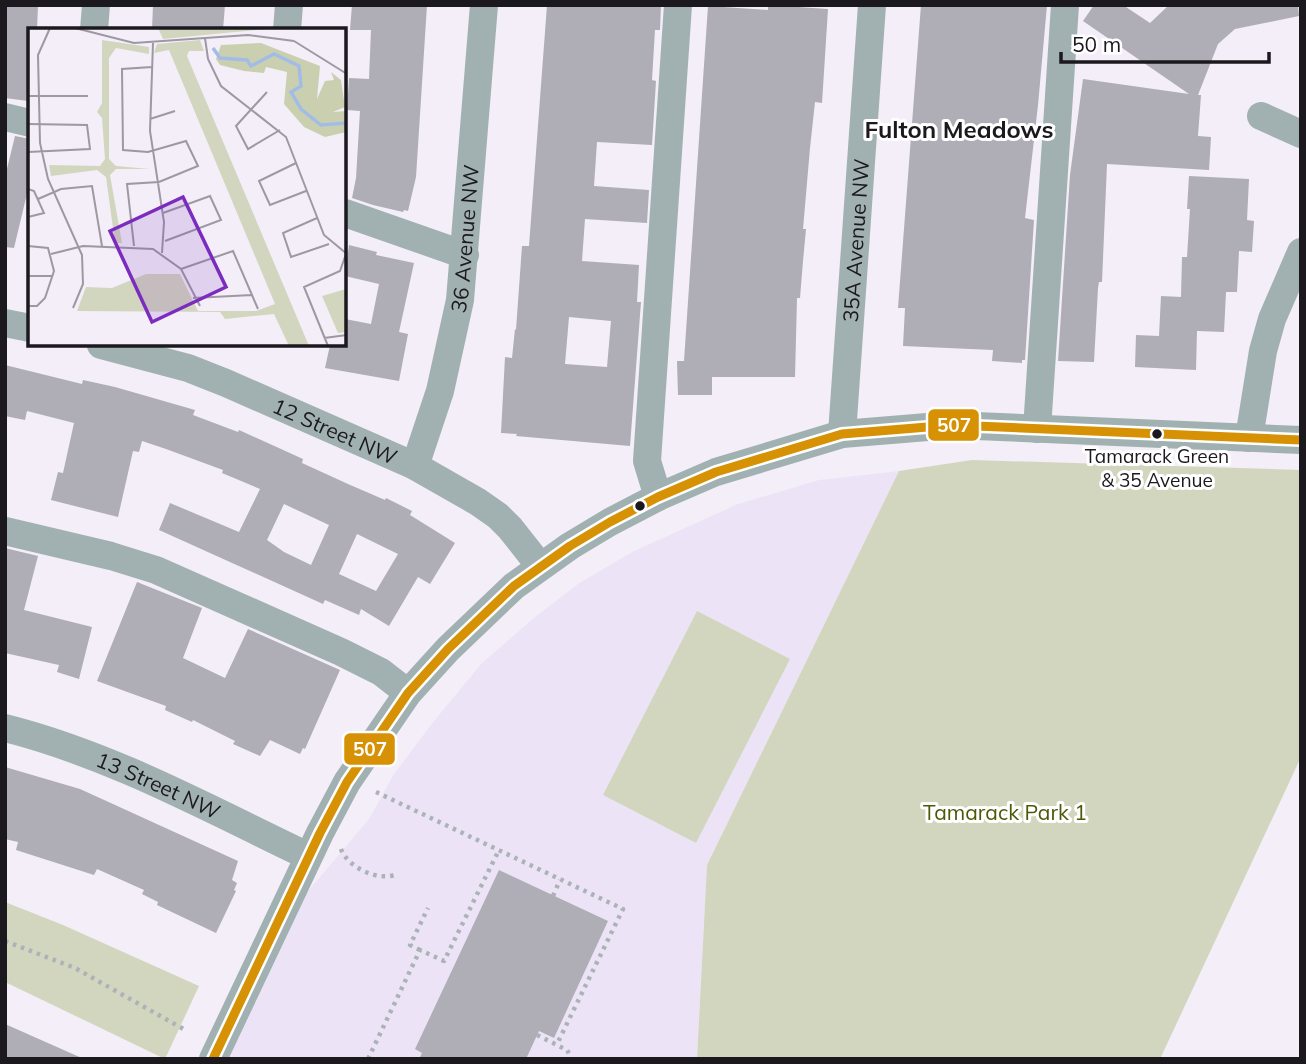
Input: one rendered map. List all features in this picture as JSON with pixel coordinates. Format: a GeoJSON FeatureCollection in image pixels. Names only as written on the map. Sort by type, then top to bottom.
{"type":"FeatureCollection","features":[{"type":"Feature","properties":{"kind":"street"},"geometry":{"type":"LineString","coordinates":[[94,28],[96,5]]}},
{"type":"Feature","properties":{"kind":"street"},"geometry":{"type":"LineString","coordinates":[[287,28],[289,5]]}},
{"type":"Feature","properties":{"kind":"street","name":"36 Avenue NW"},"geometry":{"type":"LineString","coordinates":[[415,466],[440,391],[460,300],[484,5]]}},
{"type":"Feature","properties":{"kind":"street"},"geometry":{"type":"LineString","coordinates":[[658,497],[647,461],[678,5]]}},
{"type":"Feature","properties":{"kind":"street","name":"35A Avenue NW"},"geometry":{"type":"LineString","coordinates":[[842,434],[872,5]]}},
{"type":"Feature","properties":{"kind":"street"},"geometry":{"type":"LineString","coordinates":[[1037,429],[1065,5]]}},
{"type":"Feature","properties":{"kind":"street"},"geometry":{"type":"LineString","coordinates":[[1261,116],[1301,134]]}},
{"type":"Feature","properties":{"kind":"street"},"geometry":{"type":"LineString","coordinates":[[5,117],[28,123]]}},
{"type":"Feature","properties":{"kind":"street"},"geometry":{"type":"LineString","coordinates":[[346,213],[465,255]]}},
{"type":"Feature","properties":{"kind":"street"},"geometry":{"type":"LineString","coordinates":[[1249,438],[1263,351],[1272,319],[1301,252]]}},
{"type":"Feature","properties":{"kind":"street"},"geometry":{"type":"LineString","coordinates":[[5,323],[28,328]]}},
{"type":"Feature","properties":{"kind":"street","name":"12 Street NW"},"geometry":{"type":"LineString","coordinates":[[105,346],[188,368],[415,466],[498,516],[540,566]]}},
{"type":"Feature","properties":{"kind":"street"},"geometry":{"type":"LineString","coordinates":[[213,1059],[308,856],[347,782],[408,693],[488,608],[540,566],[610,522],[658,497],[716,472],[842,434],[951,425],[1301,440]]}},
{"type":"Feature","properties":{"kind":"street"},"geometry":{"type":"LineString","coordinates":[[5,531],[111,556],[156,570],[341,652],[381,672],[408,693]]}},
{"type":"Feature","properties":{"kind":"street","name":"13 Street NW"},"geometry":{"type":"LineString","coordinates":[[5,729],[59,743],[97,757],[308,856]]}},
{"type":"Feature","properties":{"kind":"path"},"geometry":{"type":"LineString","coordinates":[[376,792],[623,909],[557,1044]]}},
{"type":"Feature","properties":{"kind":"path"},"geometry":{"type":"LineString","coordinates":[[341,849],[344,858],[368,873],[390,880],[397,874]]}},
{"type":"Feature","properties":{"kind":"path"},"geometry":{"type":"LineString","coordinates":[[428,908],[418,922],[410,945],[444,961],[499,850]]}},
{"type":"Feature","properties":{"kind":"path"},"geometry":{"type":"LineString","coordinates":[[553,895],[560,880]]}},
{"type":"Feature","properties":{"kind":"path"},"geometry":{"type":"LineString","coordinates":[[5,941],[75,968],[187,1031]]}},
{"type":"Feature","properties":{"kind":"path"},"geometry":{"type":"LineString","coordinates":[[368,1059],[420,950]]}},
{"type":"Feature","properties":{"kind":"path"},"geometry":{"type":"LineString","coordinates":[[537,1035],[567,1050],[572,1059]]}},
{"type":"Feature","properties":{"kind":"shaded area"},"geometry":{"type":"Polygon","coordinates":[[[899,471],[707,865],[697,1059],[224,1059],[298,903],[369,819],[394,774],[482,663],[578,584],[632,552],[738,504],[819,480],[899,471]]]}},
{"type":"Feature","properties":{"kind":"green space","name":"Tamarack Park 1"},"geometry":{"type":"Polygon","coordinates":[[[972,460],[1301,470],[1301,757],[1160,1059],[697,1059],[707,865],[899,471],[972,460]]]}},
{"type":"Feature","properties":{"kind":"green space"},"geometry":{"type":"Polygon","coordinates":[[[697,611],[790,659],[696,843],[603,795],[697,611]]]}},
{"type":"Feature","properties":{"kind":"green space"},"geometry":{"type":"Polygon","coordinates":[[[5,902],[199,986],[165,1059],[5,982],[5,902]]]}},
{"type":"Feature","properties":{"kind":"building"},"geometry":{"type":"Polygon","coordinates":[[[5,5],[38,5],[37,28],[28,28],[28,101],[5,98],[5,5]]]}},
{"type":"Feature","properties":{"kind":"building"},"geometry":{"type":"Polygon","coordinates":[[[153,5],[225,5],[223,28],[152,28],[153,5]]]}},
{"type":"Feature","properties":{"kind":"building"},"geometry":{"type":"Polygon","coordinates":[[[352,5],[427,5],[416,177],[408,211],[403,212],[352,198],[356,178],[360,111],[347,110],[349,78],[369,79],[371,30],[350,30],[352,5]]]}},
{"type":"Feature","properties":{"kind":"building"},"geometry":{"type":"Polygon","coordinates":[[[547,5],[661,5],[660,30],[655,30],[652,80],[656,81],[652,145],[597,142],[594,186],[649,190],[647,223],[585,219],[582,261],[639,265],[637,302],[641,302],[630,446],[501,433],[505,357],[512,358],[522,246],[529,246],[547,5]],[[569,317],[565,364],[607,367],[611,321],[569,317]]]}},
{"type":"Feature","properties":{"kind":"building"},"geometry":{"type":"Polygon","coordinates":[[[768,5],[828,9],[822,103],[815,102],[810,148],[803,229],[806,229],[800,298],[797,298],[795,377],[712,377],[712,395],[678,395],[677,361],[684,361],[708,6],[768,10],[768,5]]]}},
{"type":"Feature","properties":{"kind":"building"},"geometry":{"type":"Polygon","coordinates":[[[921,5],[1047,5],[1025,218],[1034,220],[1025,360],[1022,360],[1022,363],[992,361],[993,350],[903,346],[905,308],[898,308],[921,5]]]}},
{"type":"Feature","properties":{"kind":"building"},"geometry":{"type":"Polygon","coordinates":[[[1094,5],[1123,5],[1150,23],[1169,5],[1298,5],[1299,16],[1235,29],[1218,44],[1198,95],[1201,95],[1198,136],[1211,137],[1209,170],[1107,164],[1102,282],[1099,282],[1098,288],[1094,362],[1058,361],[1070,175],[1083,79],[1189,94],[1083,21],[1094,5]]]}},
{"type":"Feature","properties":{"kind":"building"},"geometry":{"type":"Polygon","coordinates":[[[15,136],[28,139],[28,189],[14,248],[5,247],[5,177],[15,136]]]}},
{"type":"Feature","properties":{"kind":"building"},"geometry":{"type":"Polygon","coordinates":[[[1189,176],[1249,179],[1247,220],[1254,221],[1252,252],[1239,251],[1237,292],[1226,292],[1224,332],[1197,331],[1196,370],[1135,367],[1136,335],[1159,336],[1161,296],[1181,297],[1182,257],[1187,257],[1189,176]]]}},
{"type":"Feature","properties":{"kind":"building"},"geometry":{"type":"Polygon","coordinates":[[[349,245],[377,252],[376,255],[414,263],[399,332],[408,334],[399,381],[325,368],[330,346],[346,346],[346,319],[371,324],[379,284],[346,276],[349,245]]]}},
{"type":"Feature","properties":{"kind":"building"},"geometry":{"type":"Polygon","coordinates":[[[5,365],[82,384],[83,380],[115,387],[195,410],[193,415],[238,432],[239,430],[303,459],[302,463],[412,511],[410,515],[455,543],[430,584],[418,577],[389,626],[361,609],[359,615],[325,600],[323,604],[159,530],[170,503],[239,532],[260,489],[222,473],[223,470],[142,441],[139,452],[133,451],[118,517],[51,500],[58,472],[63,473],[74,423],[27,411],[25,420],[5,416],[5,365]],[[284,504],[267,540],[311,565],[329,525],[284,504]],[[357,534],[339,574],[376,591],[398,554],[357,534]]]}},
{"type":"Feature","properties":{"kind":"building"},"geometry":{"type":"Polygon","coordinates":[[[5,548],[38,556],[24,610],[92,627],[79,679],[57,672],[59,665],[5,653],[5,548]]]}},
{"type":"Feature","properties":{"kind":"building"},"geometry":{"type":"Polygon","coordinates":[[[137,582],[202,608],[183,658],[225,678],[248,629],[340,670],[305,749],[303,748],[300,754],[270,740],[260,756],[233,744],[235,741],[193,720],[192,722],[165,710],[166,706],[97,681],[137,582]]]}},
{"type":"Feature","properties":{"kind":"building"},"geometry":{"type":"Polygon","coordinates":[[[5,767],[80,789],[238,861],[232,880],[237,883],[234,890],[236,891],[216,933],[157,905],[158,902],[142,894],[144,890],[97,869],[94,875],[16,850],[18,842],[5,839],[5,767]]]}},
{"type":"Feature","properties":{"kind":"building"},"geometry":{"type":"Polygon","coordinates":[[[499,870],[608,921],[554,1038],[539,1031],[526,1059],[419,1059],[422,1053],[415,1049],[499,870]]]}},
{"type":"Feature","properties":{"kind":"building"},"geometry":{"type":"Polygon","coordinates":[[[5,1024],[84,1059],[5,1059],[5,1024]]]}},
{"type":"Feature","properties":{"kind":"transit line","name":"507"},"geometry":{"type":"LineString","coordinates":[[213,1059],[347,782],[408,693],[448,649],[514,586],[570,546],[610,522],[658,497],[716,472],[842,434],[952,425],[1301,440]]}},
{"type":"Feature","properties":{"kind":"place","name":"Tamarack Green & 35 Avenue"},"geometry":{"type":"Point","coordinates":[1157,434]}},
{"type":"Feature","properties":{"kind":"district","name":"Fulton Meadows"},"geometry":{"type":"Point","coordinates":[959,129]}}]}
